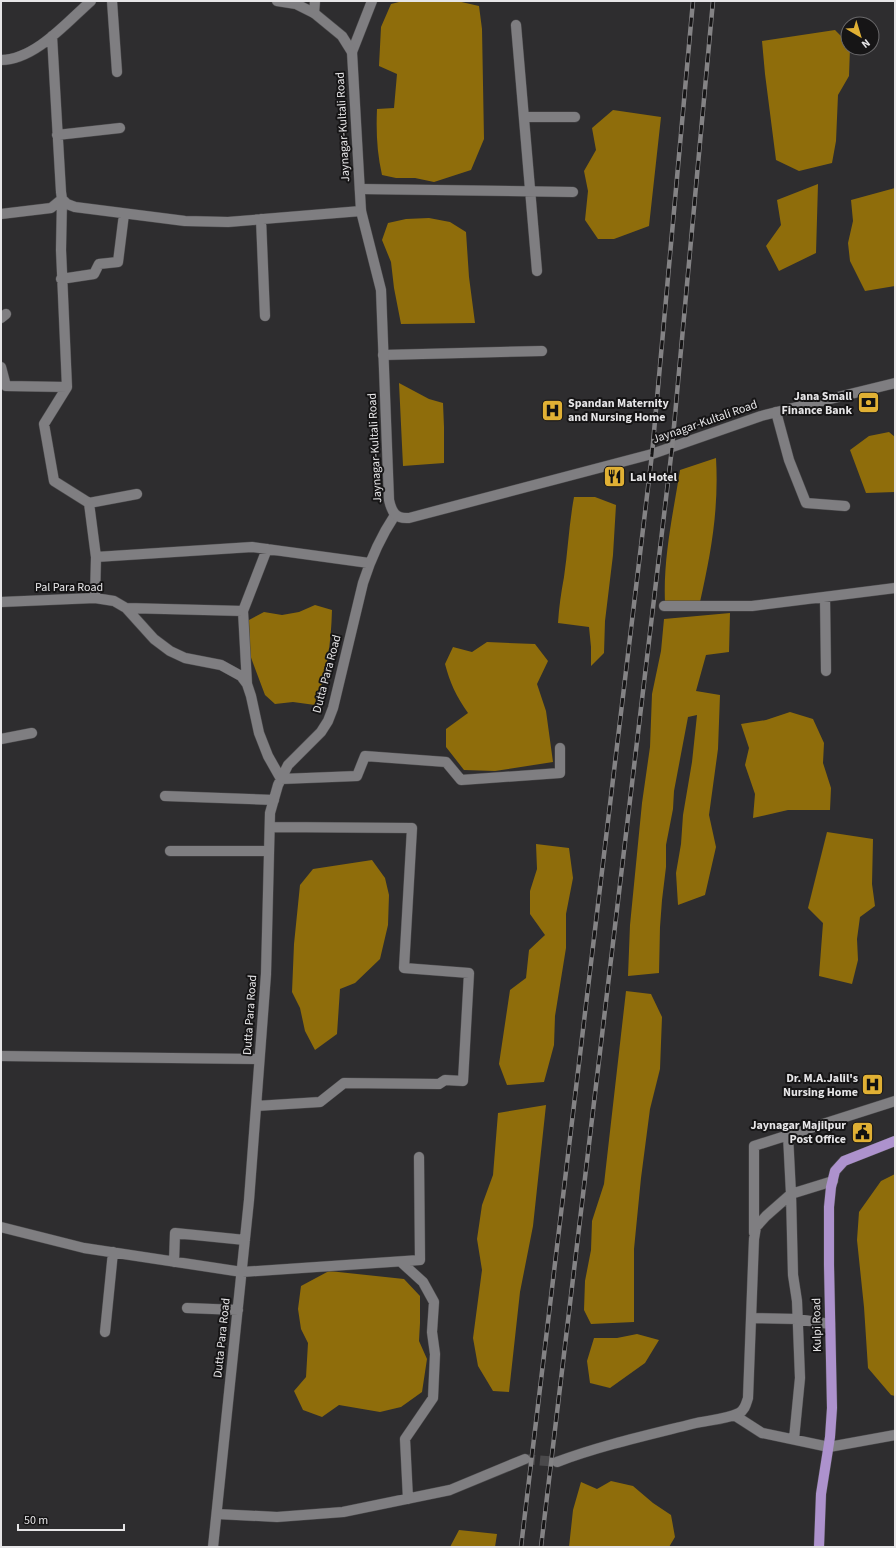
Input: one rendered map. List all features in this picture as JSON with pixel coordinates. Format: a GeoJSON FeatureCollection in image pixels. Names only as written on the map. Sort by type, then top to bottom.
{"type":"FeatureCollection","features":[{"type":"Feature","properties":{"kind":"main road","name":"Kulpi Road"},"geometry":{"type":"LineString","coordinates":[[819,1547],[821,1494],[829,1447],[832,1408],[829,1207],[832,1181],[835,1171],[844,1161],[895,1141]]}},
{"type":"Feature","properties":{"kind":"street"},"geometry":{"type":"LineString","coordinates":[[1,60],[16,58],[29,52],[52,36],[91,1]]}},
{"type":"Feature","properties":{"kind":"street"},"geometry":{"type":"LineString","coordinates":[[112,1],[116,72]]}},
{"type":"Feature","properties":{"kind":"street","name":"Jaynagar-Kultali Road"},"geometry":{"type":"LineString","coordinates":[[277,1],[296,4],[314,13],[342,36],[352,52],[361,211],[381,290],[389,500],[395,515],[402,519],[410,518],[672,448],[761,416],[895,383]]}},
{"type":"Feature","properties":{"kind":"street"},"geometry":{"type":"LineString","coordinates":[[314,13],[315,1]]}},
{"type":"Feature","properties":{"kind":"street"},"geometry":{"type":"LineString","coordinates":[[352,52],[372,1]]}},
{"type":"Feature","properties":{"kind":"street"},"geometry":{"type":"LineString","coordinates":[[516,25],[536,271]]}},
{"type":"Feature","properties":{"kind":"street"},"geometry":{"type":"LineString","coordinates":[[52,36],[62,199],[61,250],[67,386],[44,424],[54,481],[88,503],[137,494]]}},
{"type":"Feature","properties":{"kind":"street"},"geometry":{"type":"LineString","coordinates":[[524,117],[575,117]]}},
{"type":"Feature","properties":{"kind":"street"},"geometry":{"type":"LineString","coordinates":[[58,135],[120,128]]}},
{"type":"Feature","properties":{"kind":"street"},"geometry":{"type":"LineString","coordinates":[[360,189],[573,192]]}},
{"type":"Feature","properties":{"kind":"street"},"geometry":{"type":"LineString","coordinates":[[62,199],[67,204],[75,207],[185,221],[228,222],[361,211]]}},
{"type":"Feature","properties":{"kind":"street"},"geometry":{"type":"LineString","coordinates":[[1,214],[51,208],[62,199]]}},
{"type":"Feature","properties":{"kind":"street"},"geometry":{"type":"LineString","coordinates":[[62,279],[94,274],[99,264],[118,262],[124,214]]}},
{"type":"Feature","properties":{"kind":"street"},"geometry":{"type":"LineString","coordinates":[[261,219],[265,316]]}},
{"type":"Feature","properties":{"kind":"street"},"geometry":{"type":"LineString","coordinates":[[383,355],[542,351]]}},
{"type":"Feature","properties":{"kind":"street"},"geometry":{"type":"LineString","coordinates":[[1,367],[6,386],[67,386]]}},
{"type":"Feature","properties":{"kind":"street"},"geometry":{"type":"LineString","coordinates":[[776,412],[789,460],[806,503],[845,506]]}},
{"type":"Feature","properties":{"kind":"street"},"geometry":{"type":"LineString","coordinates":[[88,503],[96,556],[95,598]]}},
{"type":"Feature","properties":{"kind":"street","name":"Dutta Para Road"},"geometry":{"type":"LineString","coordinates":[[212,1547],[217,1514],[242,1272],[256,1106],[266,974],[270,813],[278,786],[288,765],[321,732],[328,721],[333,708],[369,563],[384,532],[395,515]]}},
{"type":"Feature","properties":{"kind":"street"},"geometry":{"type":"LineString","coordinates":[[96,556],[252,547],[369,563]]}},
{"type":"Feature","properties":{"kind":"street"},"geometry":{"type":"LineString","coordinates":[[267,549],[243,611],[247,684],[258,733],[268,756],[281,779],[357,776],[365,756],[446,762],[460,780],[560,773],[560,748]]}},
{"type":"Feature","properties":{"kind":"street"},"geometry":{"type":"LineString","coordinates":[[664,606],[752,606],[895,588]]}},
{"type":"Feature","properties":{"kind":"street"},"geometry":{"type":"LineString","coordinates":[[825,597],[826,671]]}},
{"type":"Feature","properties":{"kind":"street","name":"Pal Para Road"},"geometry":{"type":"LineString","coordinates":[[1,602],[95,598],[114,600],[126,608],[154,639],[170,650],[185,658],[221,665],[241,676],[247,684]]}},
{"type":"Feature","properties":{"kind":"street"},"geometry":{"type":"LineString","coordinates":[[126,608],[243,611]]}},
{"type":"Feature","properties":{"kind":"street"},"geometry":{"type":"LineString","coordinates":[[1,739],[32,733]]}},
{"type":"Feature","properties":{"kind":"street"},"geometry":{"type":"LineString","coordinates":[[165,796],[274,800]]}},
{"type":"Feature","properties":{"kind":"street"},"geometry":{"type":"LineString","coordinates":[[256,1106],[320,1102],[344,1083],[439,1084],[445,1080],[463,1081],[469,973],[404,968],[412,828],[270,827]]}},
{"type":"Feature","properties":{"kind":"street"},"geometry":{"type":"LineString","coordinates":[[170,851],[269,851]]}},
{"type":"Feature","properties":{"kind":"street"},"geometry":{"type":"LineString","coordinates":[[1,1056],[259,1059]]}},
{"type":"Feature","properties":{"kind":"street"},"geometry":{"type":"LineString","coordinates":[[557,1462],[576,1455],[693,1423],[734,1415],[741,1412],[746,1406],[748,1398],[754,1239],[754,1146],[895,1101]]}},
{"type":"Feature","properties":{"kind":"street"},"geometry":{"type":"LineString","coordinates":[[788,1135],[793,1275],[797,1301],[800,1378],[794,1439]]}},
{"type":"Feature","properties":{"kind":"street"},"geometry":{"type":"LineString","coordinates":[[1,1227],[84,1248],[242,1272],[420,1260],[419,1157]]}},
{"type":"Feature","properties":{"kind":"street"},"geometry":{"type":"LineString","coordinates":[[754,1239],[756,1227],[791,1194],[832,1181]]}},
{"type":"Feature","properties":{"kind":"street"},"geometry":{"type":"LineString","coordinates":[[174,1262],[175,1234],[245,1240]]}},
{"type":"Feature","properties":{"kind":"street"},"geometry":{"type":"LineString","coordinates":[[105,1332],[113,1252]]}},
{"type":"Feature","properties":{"kind":"street"},"geometry":{"type":"LineString","coordinates":[[402,1262],[423,1282],[434,1302],[432,1332],[435,1354],[433,1398],[404,1439],[408,1499]]}},
{"type":"Feature","properties":{"kind":"street"},"geometry":{"type":"LineString","coordinates":[[187,1308],[238,1310]]}},
{"type":"Feature","properties":{"kind":"street"},"geometry":{"type":"LineString","coordinates":[[751,1318],[797,1319],[830,1324]]}},
{"type":"Feature","properties":{"kind":"street"},"geometry":{"type":"LineString","coordinates":[[734,1415],[762,1433],[829,1447],[895,1435]]}},
{"type":"Feature","properties":{"kind":"street"},"geometry":{"type":"LineString","coordinates":[[217,1514],[277,1517],[343,1512],[450,1490],[525,1459]]}},
{"type":"Feature","properties":{"kind":"shaded area"},"geometry":{"type":"Polygon","coordinates":[[[403,1],[457,1],[479,6],[482,29],[484,139],[471,170],[434,182],[415,178],[396,178],[382,175],[380,167],[377,142],[377,109],[394,108],[397,74],[379,66],[381,27],[391,4],[403,1]]]}},
{"type":"Feature","properties":{"kind":"shaded area"},"geometry":{"type":"Polygon","coordinates":[[[835,30],[840,35],[840,56],[850,56],[849,76],[838,95],[836,141],[832,163],[799,171],[776,160],[762,41],[835,30]]]}},
{"type":"Feature","properties":{"kind":"shaded area"},"geometry":{"type":"Polygon","coordinates":[[[613,110],[661,117],[649,226],[614,239],[598,239],[585,220],[588,191],[584,171],[596,150],[592,128],[613,110]]]}},
{"type":"Feature","properties":{"kind":"shaded area"},"geometry":{"type":"Polygon","coordinates":[[[818,184],[816,253],[779,271],[766,246],[781,225],[777,200],[818,184]]]}},
{"type":"Feature","properties":{"kind":"shaded area"},"geometry":{"type":"Polygon","coordinates":[[[895,188],[895,286],[865,291],[850,261],[848,243],[853,221],[851,200],[895,188]]]}},
{"type":"Feature","properties":{"kind":"shaded area"},"geometry":{"type":"Polygon","coordinates":[[[429,218],[450,222],[466,232],[469,277],[475,323],[401,324],[391,262],[382,240],[388,223],[406,219],[429,218]]]}},
{"type":"Feature","properties":{"kind":"shaded area"},"geometry":{"type":"Polygon","coordinates":[[[399,383],[429,399],[443,403],[444,463],[403,466],[399,383]]]}},
{"type":"Feature","properties":{"kind":"shaded area"},"geometry":{"type":"Polygon","coordinates":[[[889,432],[895,437],[895,492],[866,493],[850,450],[869,436],[889,432]]]}},
{"type":"Feature","properties":{"kind":"shaded area"},"geometry":{"type":"Polygon","coordinates":[[[716,458],[717,477],[713,531],[708,566],[700,602],[665,603],[667,553],[680,470],[716,458]]]}},
{"type":"Feature","properties":{"kind":"shaded area"},"geometry":{"type":"Polygon","coordinates":[[[574,497],[595,497],[616,505],[613,555],[605,621],[604,653],[591,666],[589,627],[558,623],[574,497]]]}},
{"type":"Feature","properties":{"kind":"shaded area"},"geometry":{"type":"Polygon","coordinates":[[[315,605],[332,610],[328,658],[323,681],[315,705],[293,702],[275,704],[265,695],[250,655],[249,620],[264,612],[282,615],[299,612],[315,605]]]}},
{"type":"Feature","properties":{"kind":"shaded area"},"geometry":{"type":"Polygon","coordinates":[[[730,613],[729,652],[706,655],[696,691],[720,695],[718,749],[709,815],[716,847],[705,895],[678,905],[676,873],[681,844],[683,815],[692,762],[697,715],[688,717],[674,791],[673,809],[666,845],[666,867],[660,927],[659,973],[628,976],[630,925],[642,803],[650,747],[652,694],[661,651],[664,619],[730,613]]]}},
{"type":"Feature","properties":{"kind":"shaded area"},"geometry":{"type":"Polygon","coordinates":[[[487,642],[535,644],[548,661],[537,684],[546,711],[553,762],[495,771],[464,770],[446,747],[446,729],[468,713],[454,689],[445,664],[453,647],[472,652],[487,642]]]}},
{"type":"Feature","properties":{"kind":"shaded area"},"geometry":{"type":"Polygon","coordinates":[[[790,712],[813,719],[824,743],[823,763],[831,788],[830,810],[788,810],[753,818],[755,794],[745,765],[749,748],[741,724],[766,720],[790,712]]]}},
{"type":"Feature","properties":{"kind":"shaded area"},"geometry":{"type":"Polygon","coordinates":[[[827,832],[873,839],[872,884],[875,906],[860,917],[857,939],[858,960],[852,984],[819,976],[823,923],[808,908],[827,832]]]}},
{"type":"Feature","properties":{"kind":"shaded area"},"geometry":{"type":"Polygon","coordinates":[[[536,844],[569,848],[573,878],[566,914],[566,948],[555,1016],[554,1045],[544,1082],[507,1085],[499,1064],[510,990],[526,978],[529,950],[545,935],[530,914],[530,891],[537,869],[536,844]]]}},
{"type":"Feature","properties":{"kind":"shaded area"},"geometry":{"type":"Polygon","coordinates":[[[372,860],[385,878],[389,895],[388,925],[380,959],[355,983],[340,989],[337,1034],[315,1050],[305,1031],[300,1008],[292,992],[294,944],[300,885],[313,869],[372,860]]]}},
{"type":"Feature","properties":{"kind":"shaded area"},"geometry":{"type":"Polygon","coordinates":[[[626,991],[651,994],[662,1017],[660,1069],[650,1109],[634,1249],[634,1322],[591,1324],[584,1310],[585,1281],[591,1250],[592,1221],[604,1184],[626,991]]]}},
{"type":"Feature","properties":{"kind":"shaded area"},"geometry":{"type":"Polygon","coordinates":[[[546,1105],[533,1226],[520,1292],[509,1392],[493,1391],[478,1366],[473,1338],[482,1270],[477,1239],[482,1205],[493,1175],[498,1113],[546,1105]]]}},
{"type":"Feature","properties":{"kind":"shaded area"},"geometry":{"type":"Polygon","coordinates":[[[895,1174],[895,1396],[891,1395],[868,1368],[864,1307],[857,1240],[859,1212],[881,1181],[895,1174]]]}},
{"type":"Feature","properties":{"kind":"shaded area"},"geometry":{"type":"Polygon","coordinates":[[[329,1271],[404,1279],[420,1296],[419,1341],[427,1359],[422,1392],[401,1407],[380,1412],[339,1405],[322,1417],[303,1410],[294,1391],[306,1377],[308,1343],[301,1329],[298,1309],[301,1286],[329,1271]]]}},
{"type":"Feature","properties":{"kind":"shaded area"},"geometry":{"type":"Polygon","coordinates":[[[637,1334],[659,1340],[645,1363],[610,1388],[590,1383],[587,1361],[594,1338],[617,1338],[637,1334]]]}},
{"type":"Feature","properties":{"kind":"shaded area"},"geometry":{"type":"Polygon","coordinates":[[[611,1481],[633,1486],[653,1503],[671,1515],[675,1537],[669,1547],[569,1547],[573,1510],[581,1482],[597,1489],[611,1481]]]}},
{"type":"Feature","properties":{"kind":"shaded area"},"geometry":{"type":"Polygon","coordinates":[[[459,1530],[497,1534],[495,1547],[450,1547],[459,1530]]]}},
{"type":"Feature","properties":{"kind":"tunnel"},"geometry":{"type":"LineString","coordinates":[[525,1459],[557,1462]]}},
{"type":"Feature","properties":{"kind":"railway"},"geometry":{"type":"LineString","coordinates":[[521,1547],[652,454],[693,1]]}},
{"type":"Feature","properties":{"kind":"railway"},"geometry":{"type":"LineString","coordinates":[[541,1547],[672,448],[713,1]]}},
{"type":"Feature","properties":{"kind":"place","name":"Jana Small Finance Bank"},"geometry":{"type":"Point","coordinates":[868,403]}},
{"type":"Feature","properties":{"kind":"place","name":"Spandan Maternity and Nursing Home"},"geometry":{"type":"Point","coordinates":[553,410]}},
{"type":"Feature","properties":{"kind":"place","name":"Lal Hotel"},"geometry":{"type":"Point","coordinates":[615,477]}},
{"type":"Feature","properties":{"kind":"place","name":"Dr. M.A.Jalil's Nursing Home"},"geometry":{"type":"Point","coordinates":[873,1085]}},
{"type":"Feature","properties":{"kind":"place","name":"Jaynagar Majilpur Post Office"},"geometry":{"type":"Point","coordinates":[862,1132]}}]}
